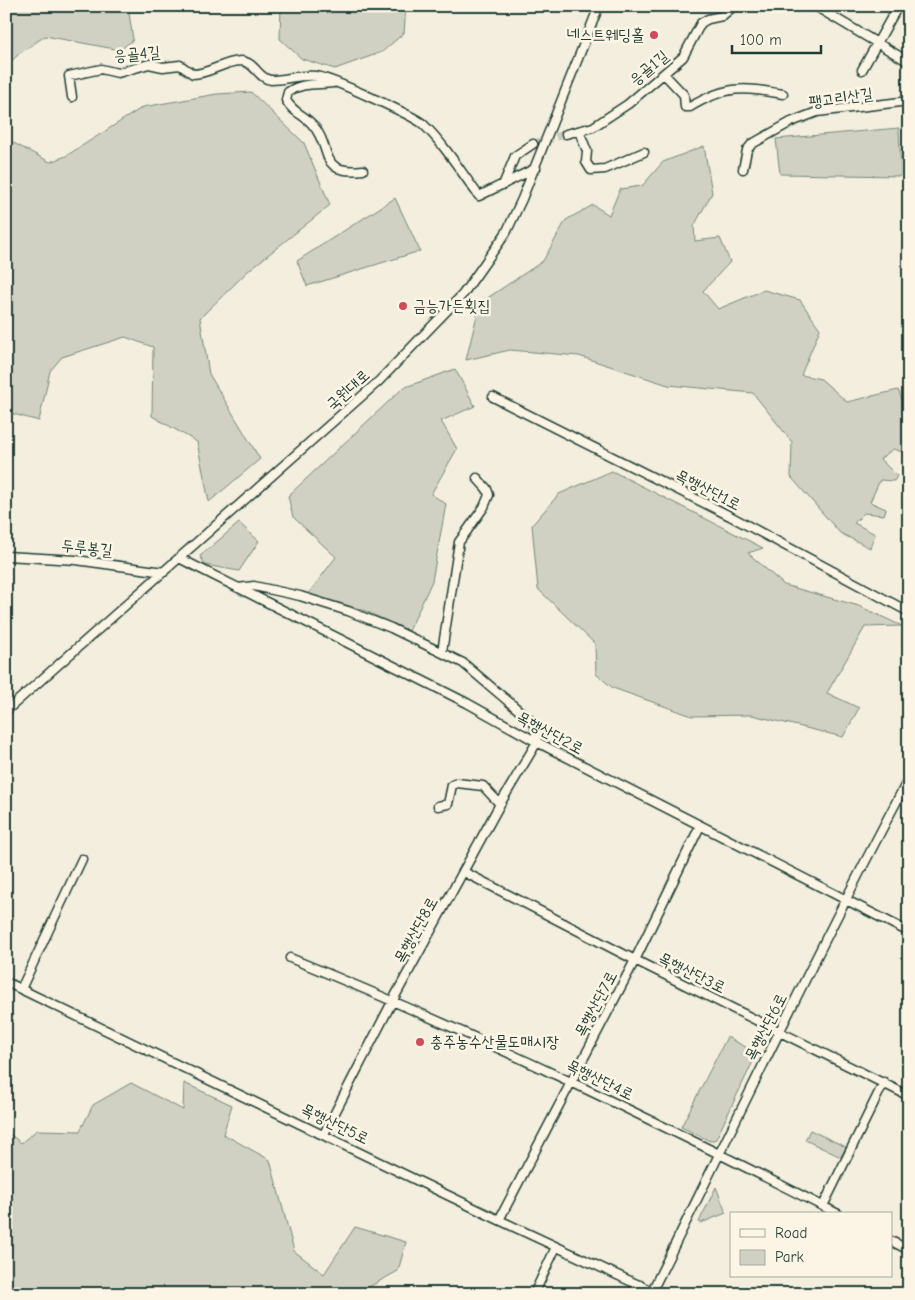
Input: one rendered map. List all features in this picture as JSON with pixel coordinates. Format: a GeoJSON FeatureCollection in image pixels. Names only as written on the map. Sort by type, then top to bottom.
{"type":"FeatureCollection","features":[{"type":"Feature","properties":{"kind":"street","name":"국원대로"},"geometry":{"type":"LineString","coordinates":[[6,711],[379,381],[457,301],[485,265],[506,232],[536,168],[599,6]]}},
{"type":"Feature","properties":{"kind":"street","name":"응골1길"},"geometry":{"type":"LineString","coordinates":[[566,134],[593,127],[628,104],[683,57],[701,23],[708,19],[722,16],[734,6]]}},
{"type":"Feature","properties":{"kind":"street"},"geometry":{"type":"LineString","coordinates":[[815,6],[909,62]]}},
{"type":"Feature","properties":{"kind":"street"},"geometry":{"type":"LineString","coordinates":[[862,70],[898,6]]}},
{"type":"Feature","properties":{"kind":"street","name":"응골4길"},"geometry":{"type":"LineString","coordinates":[[72,97],[70,76],[101,69],[118,73],[149,64],[163,66],[180,64],[193,74],[243,61],[250,63],[264,77],[270,80],[305,74],[320,76],[420,122],[436,138],[479,196],[536,168]]}},
{"type":"Feature","properties":{"kind":"street"},"geometry":{"type":"LineString","coordinates":[[664,74],[684,95],[685,106],[690,108],[708,96],[745,88],[783,94]]}},
{"type":"Feature","properties":{"kind":"street","name":"응골4길"},"geometry":{"type":"LineString","coordinates":[[335,82],[304,84],[295,87],[288,92],[286,100],[291,109],[311,123],[323,139],[328,160],[335,167],[346,172],[363,170]]}},
{"type":"Feature","properties":{"kind":"street","name":"팽고리산길"},"geometry":{"type":"LineString","coordinates":[[743,169],[747,150],[752,144],[791,122],[817,112],[855,109],[909,101]]}},
{"type":"Feature","properties":{"kind":"street"},"geometry":{"type":"LineString","coordinates":[[579,132],[587,151],[586,162],[591,170],[606,170],[644,152]]}},
{"type":"Feature","properties":{"kind":"street"},"geometry":{"type":"LineString","coordinates":[[503,185],[515,156],[533,144]]}},
{"type":"Feature","properties":{"kind":"street","name":"목행산단1로"},"geometry":{"type":"LineString","coordinates":[[493,397],[730,516],[909,612]]}},
{"type":"Feature","properties":{"kind":"street"},"geometry":{"type":"LineString","coordinates":[[442,652],[459,542],[484,507],[489,495],[487,489],[477,478]]}},
{"type":"Feature","properties":{"kind":"street","name":"두루봉길"},"geometry":{"type":"LineString","coordinates":[[6,556],[76,560],[164,572]]}},
{"type":"Feature","properties":{"kind":"street","name":"목행산단2로"},"geometry":{"type":"LineString","coordinates":[[179,558],[237,588],[278,606],[467,703],[537,742],[909,932]]}},
{"type":"Feature","properties":{"kind":"street"},"geometry":{"type":"LineString","coordinates":[[237,588],[254,586],[348,611],[442,652],[463,663],[535,724],[537,742]]}},
{"type":"Feature","properties":{"kind":"street","name":"목행산단8로"},"geometry":{"type":"LineString","coordinates":[[324,1134],[393,1000],[500,804],[537,742]]}},
{"type":"Feature","properties":{"kind":"street","name":"목행산단6로"},"geometry":{"type":"LineString","coordinates":[[655,1292],[718,1154],[822,950],[845,899],[909,778]]}},
{"type":"Feature","properties":{"kind":"street"},"geometry":{"type":"LineString","coordinates":[[438,806],[448,804],[452,785],[457,783],[483,786],[500,804]]}},
{"type":"Feature","properties":{"kind":"street","name":"목행산단7로"},"geometry":{"type":"LineString","coordinates":[[499,1220],[634,960],[700,826]]}},
{"type":"Feature","properties":{"kind":"street"},"geometry":{"type":"LineString","coordinates":[[21,989],[82,859]]}},
{"type":"Feature","properties":{"kind":"street","name":"목행산단3로"},"geometry":{"type":"LineString","coordinates":[[464,872],[634,960],[909,1096]]}},
{"type":"Feature","properties":{"kind":"street","name":"목행산단4로"},"geometry":{"type":"LineString","coordinates":[[290,958],[393,1000],[572,1080],[834,1212]]}},
{"type":"Feature","properties":{"kind":"street","name":"목행산단5로"},"geometry":{"type":"LineString","coordinates":[[6,982],[499,1220],[655,1292]]}},
{"type":"Feature","properties":{"kind":"street"},"geometry":{"type":"LineString","coordinates":[[823,1206],[884,1082]]}},
{"type":"Feature","properties":{"kind":"street"},"geometry":{"type":"LineString","coordinates":[[892,1242],[909,1250]]}},
{"type":"Feature","properties":{"kind":"street"},"geometry":{"type":"LineString","coordinates":[[534,1294],[556,1246]]}},
{"type":"Feature","properties":{"kind":"street"},"geometry":{"type":"LineString","coordinates":[[630,1294],[640,1286]]}},
{"type":"Feature","properties":{"kind":"green space"},"geometry":{"type":"Polygon","coordinates":[[[6,6],[128,6],[133,40],[120,50],[45,36],[20,53],[6,66],[6,6]]]}},
{"type":"Feature","properties":{"kind":"green space"},"geometry":{"type":"Polygon","coordinates":[[[281,6],[406,6],[404,33],[382,52],[335,69],[302,59],[280,39],[281,6]]]}},
{"type":"Feature","properties":{"kind":"green space"},"geometry":{"type":"Polygon","coordinates":[[[251,92],[304,143],[330,205],[248,271],[200,318],[209,374],[260,459],[209,502],[197,442],[152,416],[153,347],[125,337],[62,357],[50,371],[39,421],[6,412],[6,139],[50,162],[66,156],[143,107],[217,94],[251,92]]]}},
{"type":"Feature","properties":{"kind":"green space"},"geometry":{"type":"Polygon","coordinates":[[[899,128],[901,176],[780,174],[776,139],[899,128]]]}},
{"type":"Feature","properties":{"kind":"green space"},"geometry":{"type":"Polygon","coordinates":[[[704,146],[712,193],[694,226],[695,241],[720,238],[730,262],[703,291],[718,309],[764,290],[800,300],[820,329],[801,375],[821,379],[847,402],[898,390],[909,415],[909,454],[893,449],[880,459],[897,476],[894,481],[880,480],[870,502],[886,509],[884,515],[864,513],[854,523],[875,534],[870,548],[840,533],[791,477],[792,442],[753,393],[668,385],[579,356],[510,350],[466,360],[480,303],[543,261],[566,220],[593,205],[609,215],[620,189],[642,186],[663,162],[704,146]]]}},
{"type":"Feature","properties":{"kind":"green space"},"geometry":{"type":"Polygon","coordinates":[[[395,198],[420,251],[307,286],[297,261],[395,198]]]}},
{"type":"Feature","properties":{"kind":"green space"},"geometry":{"type":"Polygon","coordinates":[[[455,369],[475,406],[441,421],[457,449],[431,494],[446,504],[432,581],[409,631],[363,610],[308,594],[336,557],[293,517],[288,496],[403,388],[455,369]]]}},
{"type":"Feature","properties":{"kind":"green space"},"geometry":{"type":"Polygon","coordinates":[[[612,471],[763,548],[748,553],[784,585],[859,606],[902,626],[865,627],[827,693],[859,708],[843,737],[752,715],[692,716],[613,688],[596,674],[595,644],[538,589],[532,525],[559,494],[612,471]]]}},
{"type":"Feature","properties":{"kind":"green space"},"geometry":{"type":"Polygon","coordinates":[[[239,523],[259,541],[239,571],[205,565],[200,556],[239,523]]]}},
{"type":"Feature","properties":{"kind":"green space"},"geometry":{"type":"Polygon","coordinates":[[[727,1037],[757,1053],[716,1139],[710,1141],[681,1127],[727,1037]]]}},
{"type":"Feature","properties":{"kind":"green space"},"geometry":{"type":"Polygon","coordinates":[[[131,1083],[183,1110],[184,1083],[232,1105],[223,1134],[270,1160],[294,1251],[324,1274],[355,1227],[406,1242],[398,1271],[356,1294],[6,1294],[6,1131],[21,1143],[37,1130],[80,1131],[93,1105],[131,1083]]]}},
{"type":"Feature","properties":{"kind":"green space"},"geometry":{"type":"Polygon","coordinates":[[[810,1130],[846,1147],[841,1157],[805,1140],[810,1130]]]}},
{"type":"Feature","properties":{"kind":"green space"},"geometry":{"type":"Polygon","coordinates":[[[716,1187],[726,1213],[701,1223],[699,1222],[716,1187]]]}},
{"type":"Feature","properties":{"kind":"tunnel"},"geometry":{"type":"LineString","coordinates":[[533,144],[566,134]]}},
{"type":"Feature","properties":{"kind":"place","name":"네스트웨딩홀"},"geometry":{"type":"Point","coordinates":[654,35]}},
{"type":"Feature","properties":{"kind":"place","name":"금능가든횟집"},"geometry":{"type":"Point","coordinates":[403,306]}},
{"type":"Feature","properties":{"kind":"place","name":"충주농수산물도매시장"},"geometry":{"type":"Point","coordinates":[420,1042]}}]}
